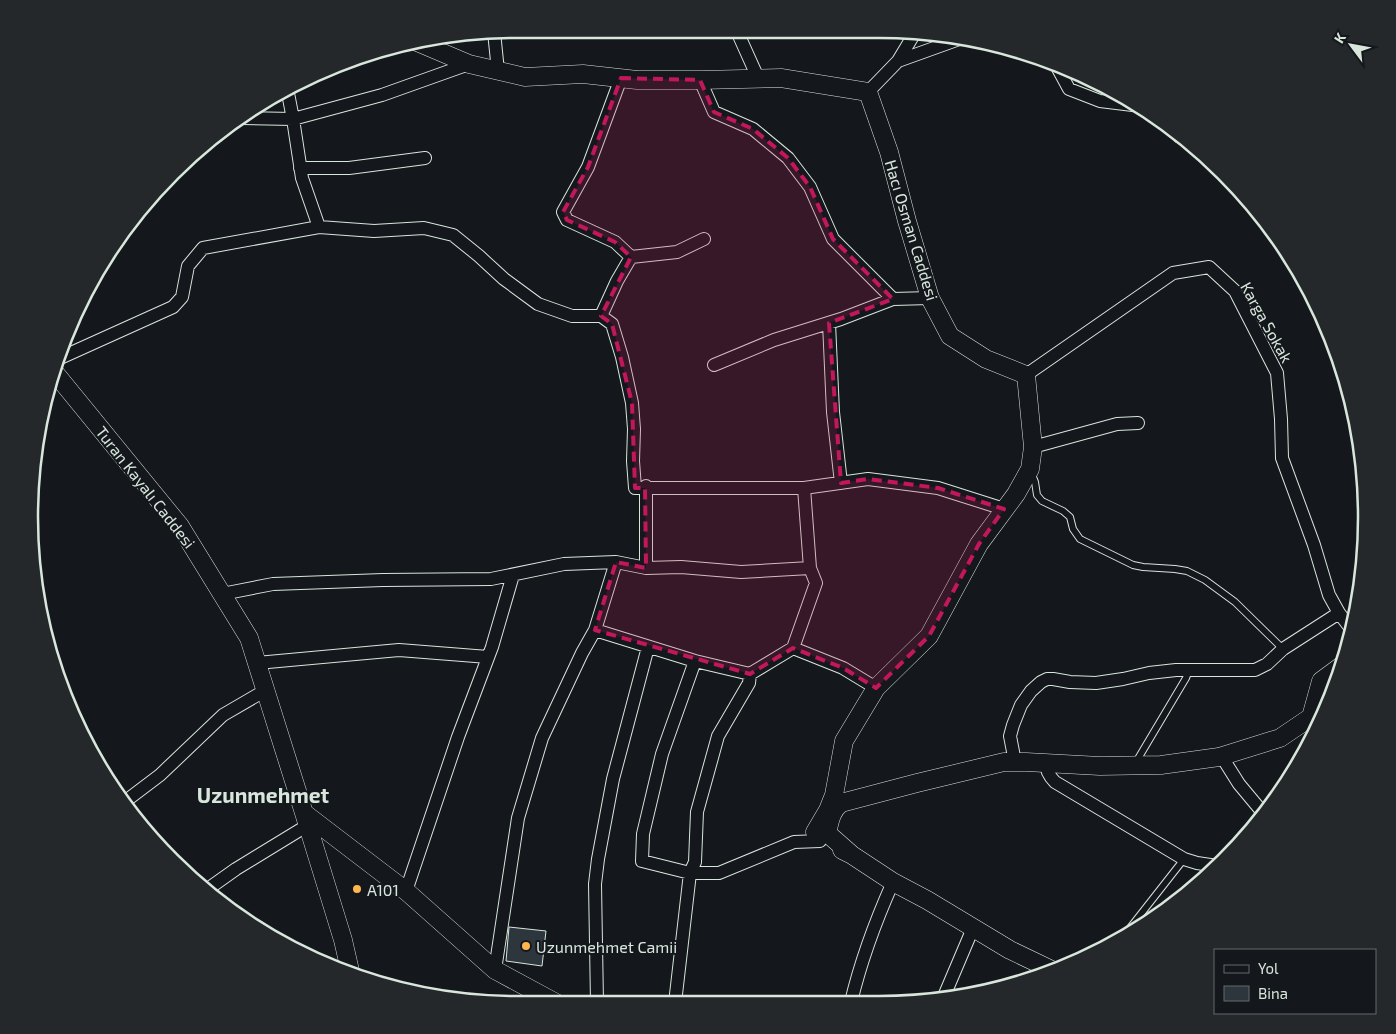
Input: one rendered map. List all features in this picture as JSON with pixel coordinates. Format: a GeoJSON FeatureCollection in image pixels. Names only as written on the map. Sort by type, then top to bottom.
{"type":"FeatureCollection","features":[{"type":"Feature","properties":{"kind":"street"},"geometry":{"type":"LineString","coordinates":[[740,38],[758,78]]}},
{"type":"Feature","properties":{"kind":"street"},"geometry":{"type":"LineString","coordinates":[[495,39],[498,71]]}},
{"type":"Feature","properties":{"kind":"street"},"geometry":{"type":"LineString","coordinates":[[427,46],[469,64],[525,77],[583,74],[637,80],[781,78],[868,92],[898,61],[911,39]]}},
{"type":"Feature","properties":{"kind":"street"},"geometry":{"type":"LineString","coordinates":[[898,61],[948,43]]}},
{"type":"Feature","properties":{"kind":"street"},"geometry":{"type":"LineString","coordinates":[[251,118],[293,119],[382,95],[469,64]]}},
{"type":"Feature","properties":{"kind":"street"},"geometry":{"type":"LineString","coordinates":[[1061,74],[1069,89],[1100,101],[1122,104]]}},
{"type":"Feature","properties":{"kind":"street"},"geometry":{"type":"LineString","coordinates":[[621,78],[588,167],[563,212],[567,220],[614,242],[631,258]]}},
{"type":"Feature","properties":{"kind":"street"},"geometry":{"type":"LineString","coordinates":[[700,80],[714,112],[753,130],[788,158],[810,187],[833,239],[893,299]]}},
{"type":"Feature","properties":{"kind":"street","name":"Hacı Osman Caddesi"},"geometry":{"type":"LineString","coordinates":[[868,92],[889,152],[930,298],[950,336],[986,359],[1026,375]]}},
{"type":"Feature","properties":{"kind":"street"},"geometry":{"type":"LineString","coordinates":[[289,96],[302,178],[320,227]]}},
{"type":"Feature","properties":{"kind":"street"},"geometry":{"type":"LineString","coordinates":[[300,168],[349,168],[425,158]]}},
{"type":"Feature","properties":{"kind":"street"},"geometry":{"type":"LineString","coordinates":[[66,355],[173,307],[182,297],[188,266],[203,248],[320,227],[374,231],[424,228],[453,235],[480,256],[504,280],[538,304],[572,316],[601,316],[612,324],[622,357],[632,404],[635,488],[804,488],[868,479],[938,488],[1004,509]]}},
{"type":"Feature","properties":{"kind":"street"},"geometry":{"type":"LineString","coordinates":[[631,258],[678,252],[704,239]]}},
{"type":"Feature","properties":{"kind":"street"},"geometry":{"type":"LineString","coordinates":[[601,316],[617,281],[631,258]]}},
{"type":"Feature","properties":{"kind":"street","name":"Karga Sokak"},"geometry":{"type":"LineString","coordinates":[[1026,375],[1173,273],[1209,267],[1235,291],[1277,373],[1282,458],[1314,544],[1329,595],[1346,622]]}},
{"type":"Feature","properties":{"kind":"street"},"geometry":{"type":"LineString","coordinates":[[714,365],[774,340],[829,323],[893,299],[930,298]]}},
{"type":"Feature","properties":{"kind":"street"},"geometry":{"type":"LineString","coordinates":[[829,323],[833,412],[841,483]]}},
{"type":"Feature","properties":{"kind":"street"},"geometry":{"type":"LineString","coordinates":[[838,799],[844,741],[876,688],[929,636],[979,544],[1016,494],[1030,469],[1033,447],[1026,375]]}},
{"type":"Feature","properties":{"kind":"street","name":"Turan Kayalı Caddesi"},"geometry":{"type":"LineString","coordinates":[[59,377],[180,526],[249,638],[343,940],[348,965]]}},
{"type":"Feature","properties":{"kind":"street"},"geometry":{"type":"LineString","coordinates":[[1033,447],[1116,424],[1138,423]]}},
{"type":"Feature","properties":{"kind":"street"},"geometry":{"type":"LineString","coordinates":[[645,487],[646,568]]}},
{"type":"Feature","properties":{"kind":"street"},"geometry":{"type":"LineString","coordinates":[[594,630],[695,661],[750,674],[792,648],[816,582],[810,568],[804,488]]}},
{"type":"Feature","properties":{"kind":"street"},"geometry":{"type":"LineString","coordinates":[[222,594],[274,584],[491,579],[564,564],[616,562],[646,568],[682,566],[742,572],[810,568]]}},
{"type":"Feature","properties":{"kind":"street"},"geometry":{"type":"LineString","coordinates":[[495,970],[518,818],[542,738],[594,630],[616,562]]}},
{"type":"Feature","properties":{"kind":"street"},"geometry":{"type":"LineString","coordinates":[[406,891],[458,737],[488,657],[513,575]]}},
{"type":"Feature","properties":{"kind":"street"},"geometry":{"type":"LineString","coordinates":[[1015,762],[1010,736],[1013,725],[1021,705],[1031,691],[1041,682],[1053,679],[1070,682],[1109,682],[1162,671],[1254,670],[1267,664],[1283,650],[1339,612]]}},
{"type":"Feature","properties":{"kind":"street"},"geometry":{"type":"LineString","coordinates":[[597,996],[595,884],[598,859],[613,779],[648,647]]}},
{"type":"Feature","properties":{"kind":"street"},"geometry":{"type":"LineString","coordinates":[[792,648],[843,668],[876,688]]}},
{"type":"Feature","properties":{"kind":"street"},"geometry":{"type":"LineString","coordinates":[[257,663],[399,650],[488,657]]}},
{"type":"Feature","properties":{"kind":"street"},"geometry":{"type":"LineString","coordinates":[[695,661],[662,754],[643,834],[642,861],[690,873],[719,873],[794,842],[821,835],[893,882],[1010,950],[1045,967]]}},
{"type":"Feature","properties":{"kind":"street"},"geometry":{"type":"LineString","coordinates":[[1315,715],[1321,681],[1332,673]]}},
{"type":"Feature","properties":{"kind":"street"},"geometry":{"type":"LineString","coordinates":[[676,996],[690,873],[695,862],[697,812],[718,736],[748,683],[750,674]]}},
{"type":"Feature","properties":{"kind":"street"},"geometry":{"type":"LineString","coordinates":[[129,798],[160,775],[223,715],[266,690]]}},
{"type":"Feature","properties":{"kind":"street"},"geometry":{"type":"LineString","coordinates":[[821,835],[828,810],[838,799],[1004,762],[1100,766],[1161,765],[1222,756],[1280,738],[1312,723]]}},
{"type":"Feature","properties":{"kind":"street"},"geometry":{"type":"LineString","coordinates":[[1222,756],[1239,784],[1259,808]]}},
{"type":"Feature","properties":{"kind":"street"},"geometry":{"type":"LineString","coordinates":[[1046,763],[1046,770],[1055,782],[1184,858],[1209,865]]}},
{"type":"Feature","properties":{"kind":"street"},"geometry":{"type":"LineString","coordinates":[[212,886],[306,819],[406,891],[495,970],[543,996]]}},
{"type":"Feature","properties":{"kind":"street"},"geometry":{"type":"LineString","coordinates":[[852,996],[857,976],[878,914],[893,882]]}},
{"type":"Feature","properties":{"kind":"street"},"geometry":{"type":"LineString","coordinates":[[946,991],[973,928]]}},
{"type":"Feature","properties":{"kind":"lane"},"geometry":{"type":"LineString","coordinates":[[1030,469],[1037,494],[1042,500],[1070,517],[1073,529],[1080,538],[1132,564],[1143,567],[1187,571],[1205,580],[1235,602],[1283,650]]}},
{"type":"Feature","properties":{"kind":"lane"},"geometry":{"type":"LineString","coordinates":[[1137,765],[1139,757],[1189,670]]}},
{"type":"Feature","properties":{"kind":"lane"},"geometry":{"type":"LineString","coordinates":[[1134,923],[1184,858]]}},
{"type":"Feature","properties":{"kind":"highlighted area"},"geometry":{"type":"Polygon","coordinates":[[[621,78],[700,80],[714,112],[753,129],[788,158],[810,187],[833,239],[893,299],[829,323],[841,483],[868,479],[938,488],[1004,509],[979,544],[929,636],[876,688],[843,668],[793,648],[750,674],[595,630],[616,562],[646,568],[645,488],[635,488],[632,403],[612,324],[601,316],[631,257],[615,242],[567,220],[563,212],[588,167],[621,78]]]}},
{"type":"Feature","properties":{"kind":"building","name":"Uzunmehmet Camii"},"geometry":{"type":"Polygon","coordinates":[[[509,927],[546,931],[542,966],[506,961],[509,927]]]}},
{"type":"Feature","properties":{"kind":"place","name":"A101"},"geometry":{"type":"Point","coordinates":[357,889]}},
{"type":"Feature","properties":{"kind":"place","name":"Uzunmehmet Camii"},"geometry":{"type":"Point","coordinates":[526,946]}},
{"type":"Feature","properties":{"kind":"district","name":"Uzunmehmet"},"geometry":{"type":"Point","coordinates":[263,794]}}]}
